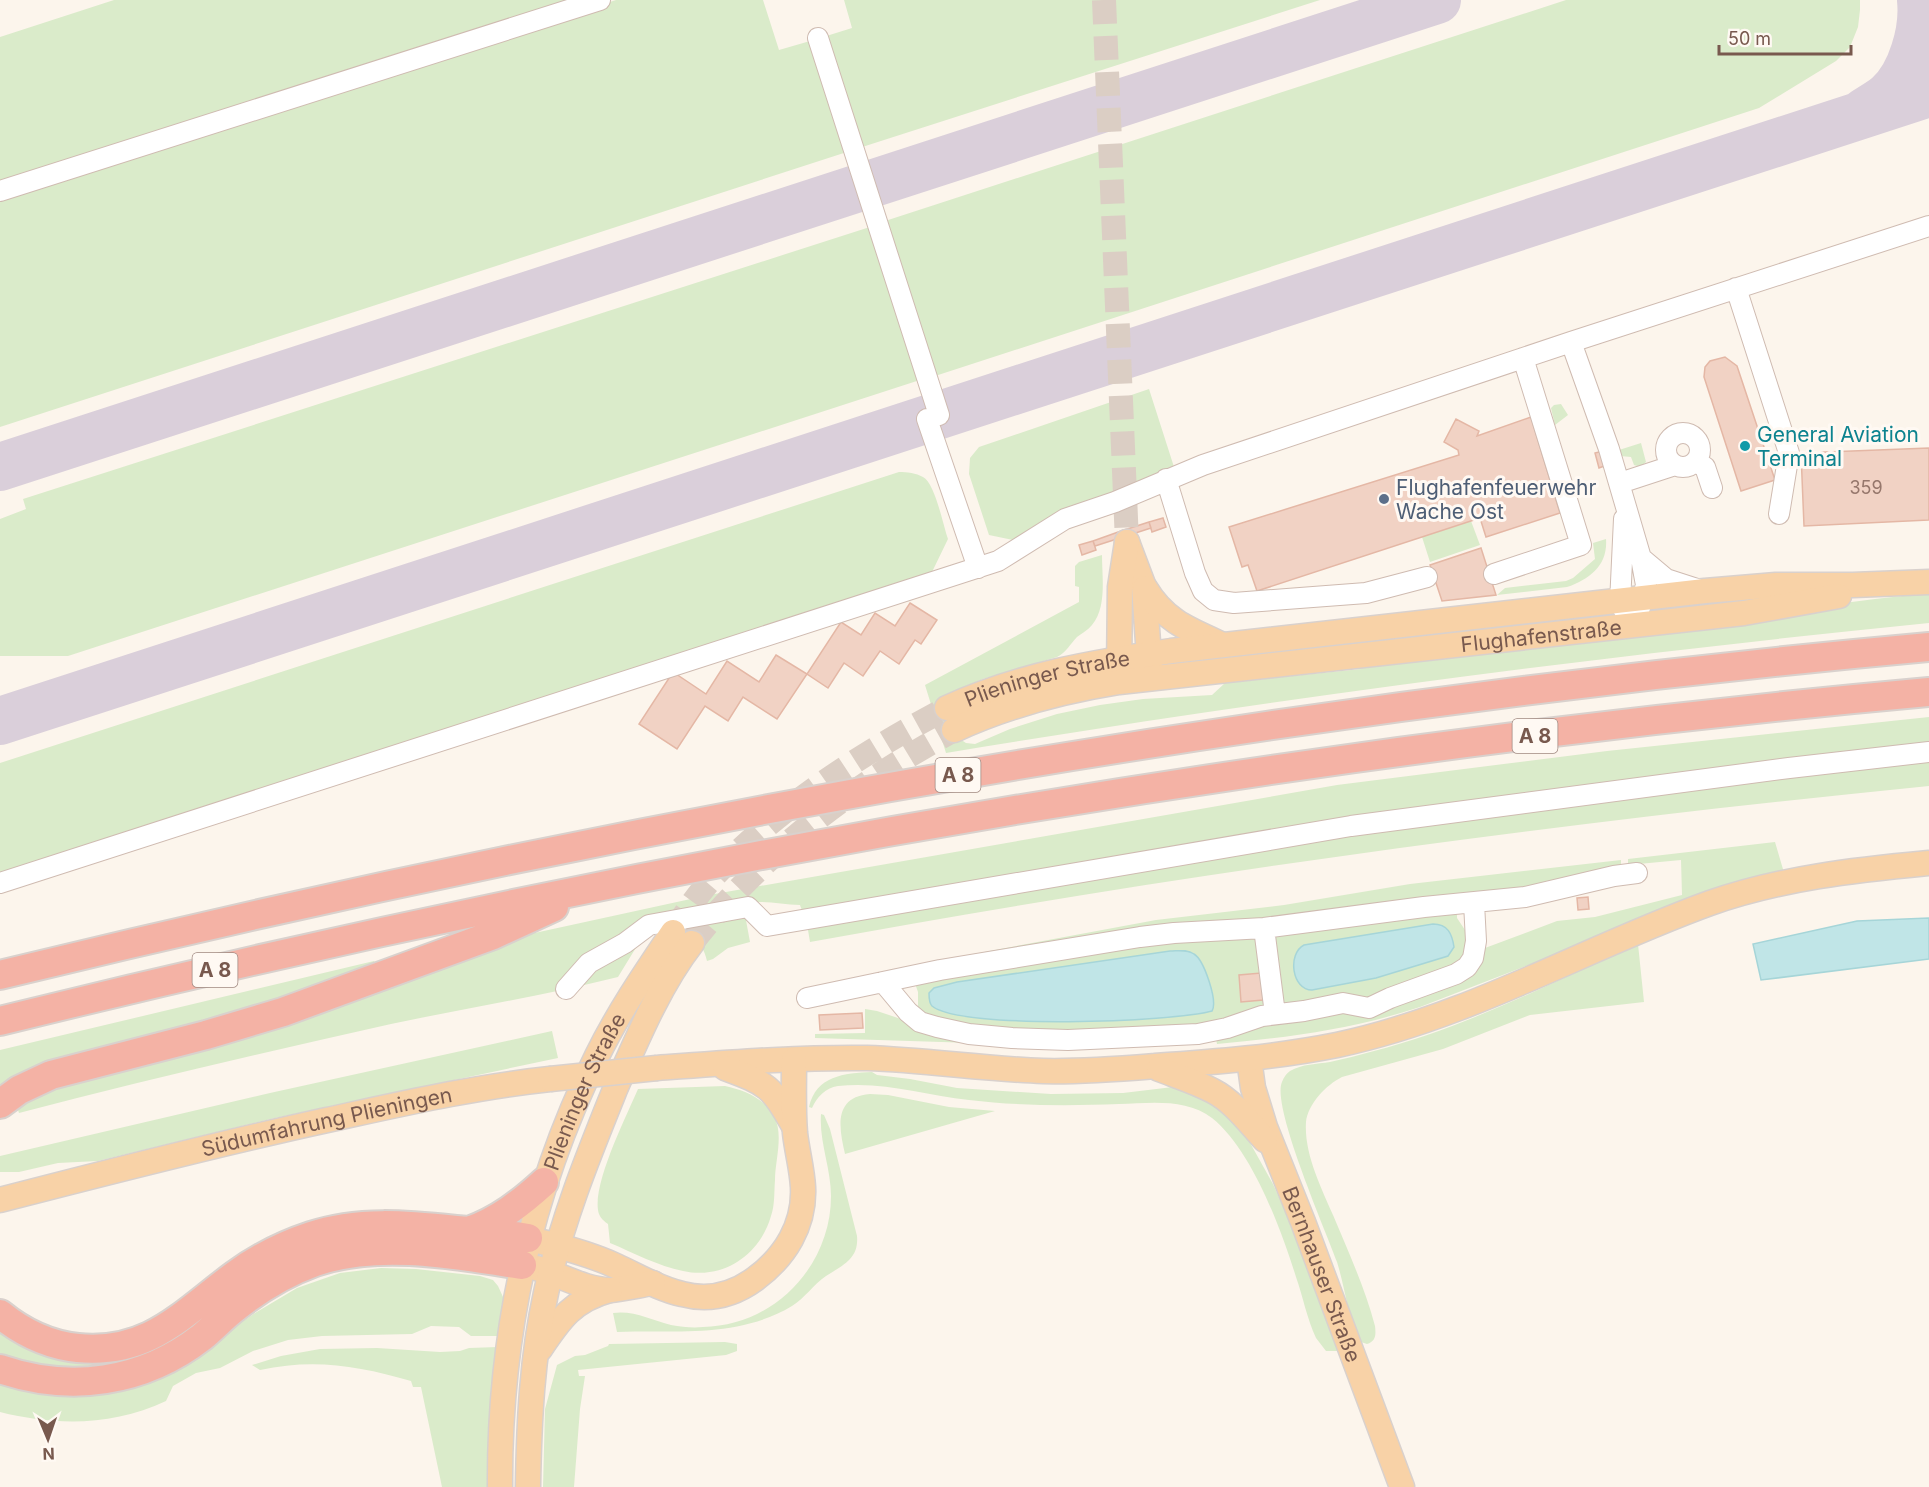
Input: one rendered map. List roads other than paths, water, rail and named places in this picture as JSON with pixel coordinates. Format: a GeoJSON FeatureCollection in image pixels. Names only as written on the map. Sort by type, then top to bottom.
{"type":"FeatureCollection","features":[{"type":"Feature","properties":{"kind":"highway","name":"A 8"},"geometry":{"type":"LineString","coordinates":[[0,975],[246,916],[490,863],[933,779],[1190,738],[1428,704],[1666,675],[1929,647]]}},
{"type":"Feature","properties":{"kind":"highway","name":"A 8"},"geometry":{"type":"LineString","coordinates":[[0,1021],[275,956],[597,887],[883,834],[1293,768],[1574,731],[1929,692]]}},
{"type":"Feature","properties":{"kind":"highway"},"geometry":{"type":"LineString","coordinates":[[0,1104],[29,1084],[64,1070],[206,1035],[351,988],[494,935],[597,887]]}},
{"type":"Feature","properties":{"kind":"highway"},"geometry":{"type":"LineString","coordinates":[[470,1232],[505,1215],[544,1182]]}},
{"type":"Feature","properties":{"kind":"highway"},"geometry":{"type":"LineString","coordinates":[[0,1314],[21,1329],[60,1345],[82,1348],[121,1346],[169,1326],[255,1262],[277,1250],[311,1236],[342,1228],[380,1225],[414,1226],[470,1232],[525,1252]]}},
{"type":"Feature","properties":{"kind":"highway"},"geometry":{"type":"LineString","coordinates":[[0,1370],[28,1378],[70,1383],[100,1381],[131,1374],[186,1348],[236,1307],[275,1281],[314,1263],[345,1255],[374,1251],[525,1252]]}},
{"type":"Feature","properties":{"kind":"main road"},"geometry":{"type":"LineString","coordinates":[[1119,682],[1120,587],[1127,542],[1144,587],[1157,607],[1188,630],[1223,645]]}},
{"type":"Feature","properties":{"kind":"main road","name":"Flughafenstraße"},"geometry":{"type":"LineString","coordinates":[[1149,654],[1705,591],[1776,585],[1929,582]]}},
{"type":"Feature","properties":{"kind":"main road","name":"Flughafenstraße"},"geometry":{"type":"LineString","coordinates":[[1150,678],[1750,612],[1852,593],[1929,582]]}},
{"type":"Feature","properties":{"kind":"main road"},"geometry":{"type":"LineString","coordinates":[[1144,587],[1150,678]]}},
{"type":"Feature","properties":{"kind":"main road","name":"Plieninger Straße"},"geometry":{"type":"LineString","coordinates":[[947,708],[1020,680],[1074,666],[1149,654]]}},
{"type":"Feature","properties":{"kind":"main road","name":"Plieninger Straße"},"geometry":{"type":"LineString","coordinates":[[954,730],[1019,705],[1060,694],[1150,678]]}},
{"type":"Feature","properties":{"kind":"main road","name":"Südumfahrung Plieningen"},"geometry":{"type":"LineString","coordinates":[[0,1200],[176,1155],[418,1100],[492,1086],[550,1079],[657,1068],[832,1058],[885,1059],[1060,1071],[1249,1059],[1304,1051],[1416,1024],[1473,1003],[1711,903],[1787,881],[1862,869],[1929,863]]}},
{"type":"Feature","properties":{"kind":"main road","name":"Plieninger Straße"},"geometry":{"type":"LineString","coordinates":[[500,1487],[500,1435],[505,1366],[525,1252],[544,1182],[569,1115],[598,1054],[632,994],[682,937],[671,975],[627,1063],[587,1160],[558,1246],[536,1356],[528,1487]]}},
{"type":"Feature","properties":{"kind":"main road","name":"Bernhauser Straße"},"geometry":{"type":"LineString","coordinates":[[1249,1059],[1256,1101],[1402,1487]]}},
{"type":"Feature","properties":{"kind":"main road"},"geometry":{"type":"LineString","coordinates":[[525,1252],[558,1246],[589,1255],[668,1291],[687,1296],[717,1296],[743,1287],[758,1277],[774,1263],[793,1237],[802,1212],[803,1186],[795,1127],[794,1060]]}},
{"type":"Feature","properties":{"kind":"main road"},"geometry":{"type":"LineString","coordinates":[[714,1064],[753,1079],[771,1090],[795,1127]]}},
{"type":"Feature","properties":{"kind":"main road"},"geometry":{"type":"LineString","coordinates":[[1151,1066],[1205,1087],[1219,1095],[1238,1110],[1274,1150]]}},
{"type":"Feature","properties":{"kind":"main road"},"geometry":{"type":"LineString","coordinates":[[525,1252],[551,1272],[588,1286],[610,1290]]}},
{"type":"Feature","properties":{"kind":"main road"},"geometry":{"type":"LineString","coordinates":[[536,1356],[556,1325],[569,1310],[593,1294],[652,1283]]}},
{"type":"Feature","properties":{"kind":"lane"},"geometry":{"type":"LineString","coordinates":[[0,191],[600,0]]}},
{"type":"Feature","properties":{"kind":"lane"},"geometry":{"type":"LineString","coordinates":[[818,38],[978,568]]}},
{"type":"Feature","properties":{"kind":"lane"},"geometry":{"type":"LineString","coordinates":[[0,883],[978,568],[998,561],[1065,519],[1115,502],[1166,479],[1571,342],[1929,226]]}},
{"type":"Feature","properties":{"kind":"lane"},"geometry":{"type":"LineString","coordinates":[[1736,288],[1789,453],[1779,514]]}},
{"type":"Feature","properties":{"kind":"lane"},"geometry":{"type":"LineString","coordinates":[[1571,342],[1620,483],[1646,581],[1644,598],[1632,625]]}},
{"type":"Feature","properties":{"kind":"lane"},"geometry":{"type":"LineString","coordinates":[[1494,574],[1581,545],[1523,358]]}},
{"type":"Feature","properties":{"kind":"lane"},"geometry":{"type":"LineString","coordinates":[[1620,483],[1675,465],[1685,467],[1695,462],[1700,452],[1697,440],[1689,434],[1678,433],[1670,439],[1666,448],[1668,458],[1675,465]]}},
{"type":"Feature","properties":{"kind":"lane"},"geometry":{"type":"LineString","coordinates":[[1695,462],[1705,466],[1712,488]]}},
{"type":"Feature","properties":{"kind":"lane"},"geometry":{"type":"LineString","coordinates":[[1166,479],[1195,573],[1203,591],[1214,600],[1234,603],[1366,593],[1427,577]]}},
{"type":"Feature","properties":{"kind":"lane"},"geometry":{"type":"LineString","coordinates":[[1625,507],[1620,607],[1632,625]]}},
{"type":"Feature","properties":{"kind":"lane"},"geometry":{"type":"LineString","coordinates":[[1641,558],[1666,579],[1705,591]]}},
{"type":"Feature","properties":{"kind":"lane"},"geometry":{"type":"LineString","coordinates":[[566,989],[592,961],[624,943],[645,927],[669,920],[748,907],[767,926],[1351,826],[1789,768],[1929,752]]}},
{"type":"Feature","properties":{"kind":"lane"},"geometry":{"type":"LineString","coordinates":[[807,998],[962,967],[1151,936],[1264,928],[1534,896],[1614,876],[1637,873]]}},
{"type":"Feature","properties":{"kind":"lane"},"geometry":{"type":"LineString","coordinates":[[883,982],[908,1012],[920,1022],[937,1028],[991,1037],[1089,1040],[1187,1035],[1218,1030],[1262,1016],[1343,1003],[1369,1008],[1452,976],[1467,967],[1473,958],[1474,903]]}},
{"type":"Feature","properties":{"kind":"lane"},"geometry":{"type":"LineString","coordinates":[[1264,928],[1275,1014]]}},
{"type":"Feature","properties":{"kind":"lane"},"geometry":{"type":"LineString","coordinates":[[1369,1008],[1376,1035]]}},
{"type":"Feature","properties":{"kind":"water"},"geometry":{"type":"Polygon","coordinates":[[[1929,918],[1929,959],[1761,980],[1753,944],[1857,921],[1929,918]]]}},
{"type":"Feature","properties":{"kind":"water"},"geometry":{"type":"Polygon","coordinates":[[[1433,924],[1446,928],[1452,938],[1454,947],[1448,956],[1376,978],[1312,990],[1305,988],[1296,978],[1295,956],[1304,945],[1433,924]]]}},
{"type":"Feature","properties":{"kind":"water"},"geometry":{"type":"Polygon","coordinates":[[[1170,951],[1188,951],[1198,958],[1212,990],[1212,1011],[1114,1021],[1023,1021],[951,1014],[932,1006],[929,1000],[929,993],[934,988],[957,982],[1170,951]]]}},
{"type":"Feature","properties":{"kind":"tunnel"},"geometry":{"type":"LineString","coordinates":[[1104,0],[1127,542]]}},
{"type":"Feature","properties":{"kind":"tunnel"},"geometry":{"type":"LineString","coordinates":[[673,932],[713,877],[771,822],[856,760],[947,708]]}},
{"type":"Feature","properties":{"kind":"tunnel"},"geometry":{"type":"LineString","coordinates":[[692,943],[749,879],[812,823],[881,774],[954,730]]}},
{"type":"Feature","properties":{"kind":"place","name":"General Aviation Terminal"},"geometry":{"type":"Point","coordinates":[1745,446]}},
{"type":"Feature","properties":{"kind":"place","name":"Flughafenfeuerwehr Wache Ost"},"geometry":{"type":"Point","coordinates":[1384,499]}}]}
